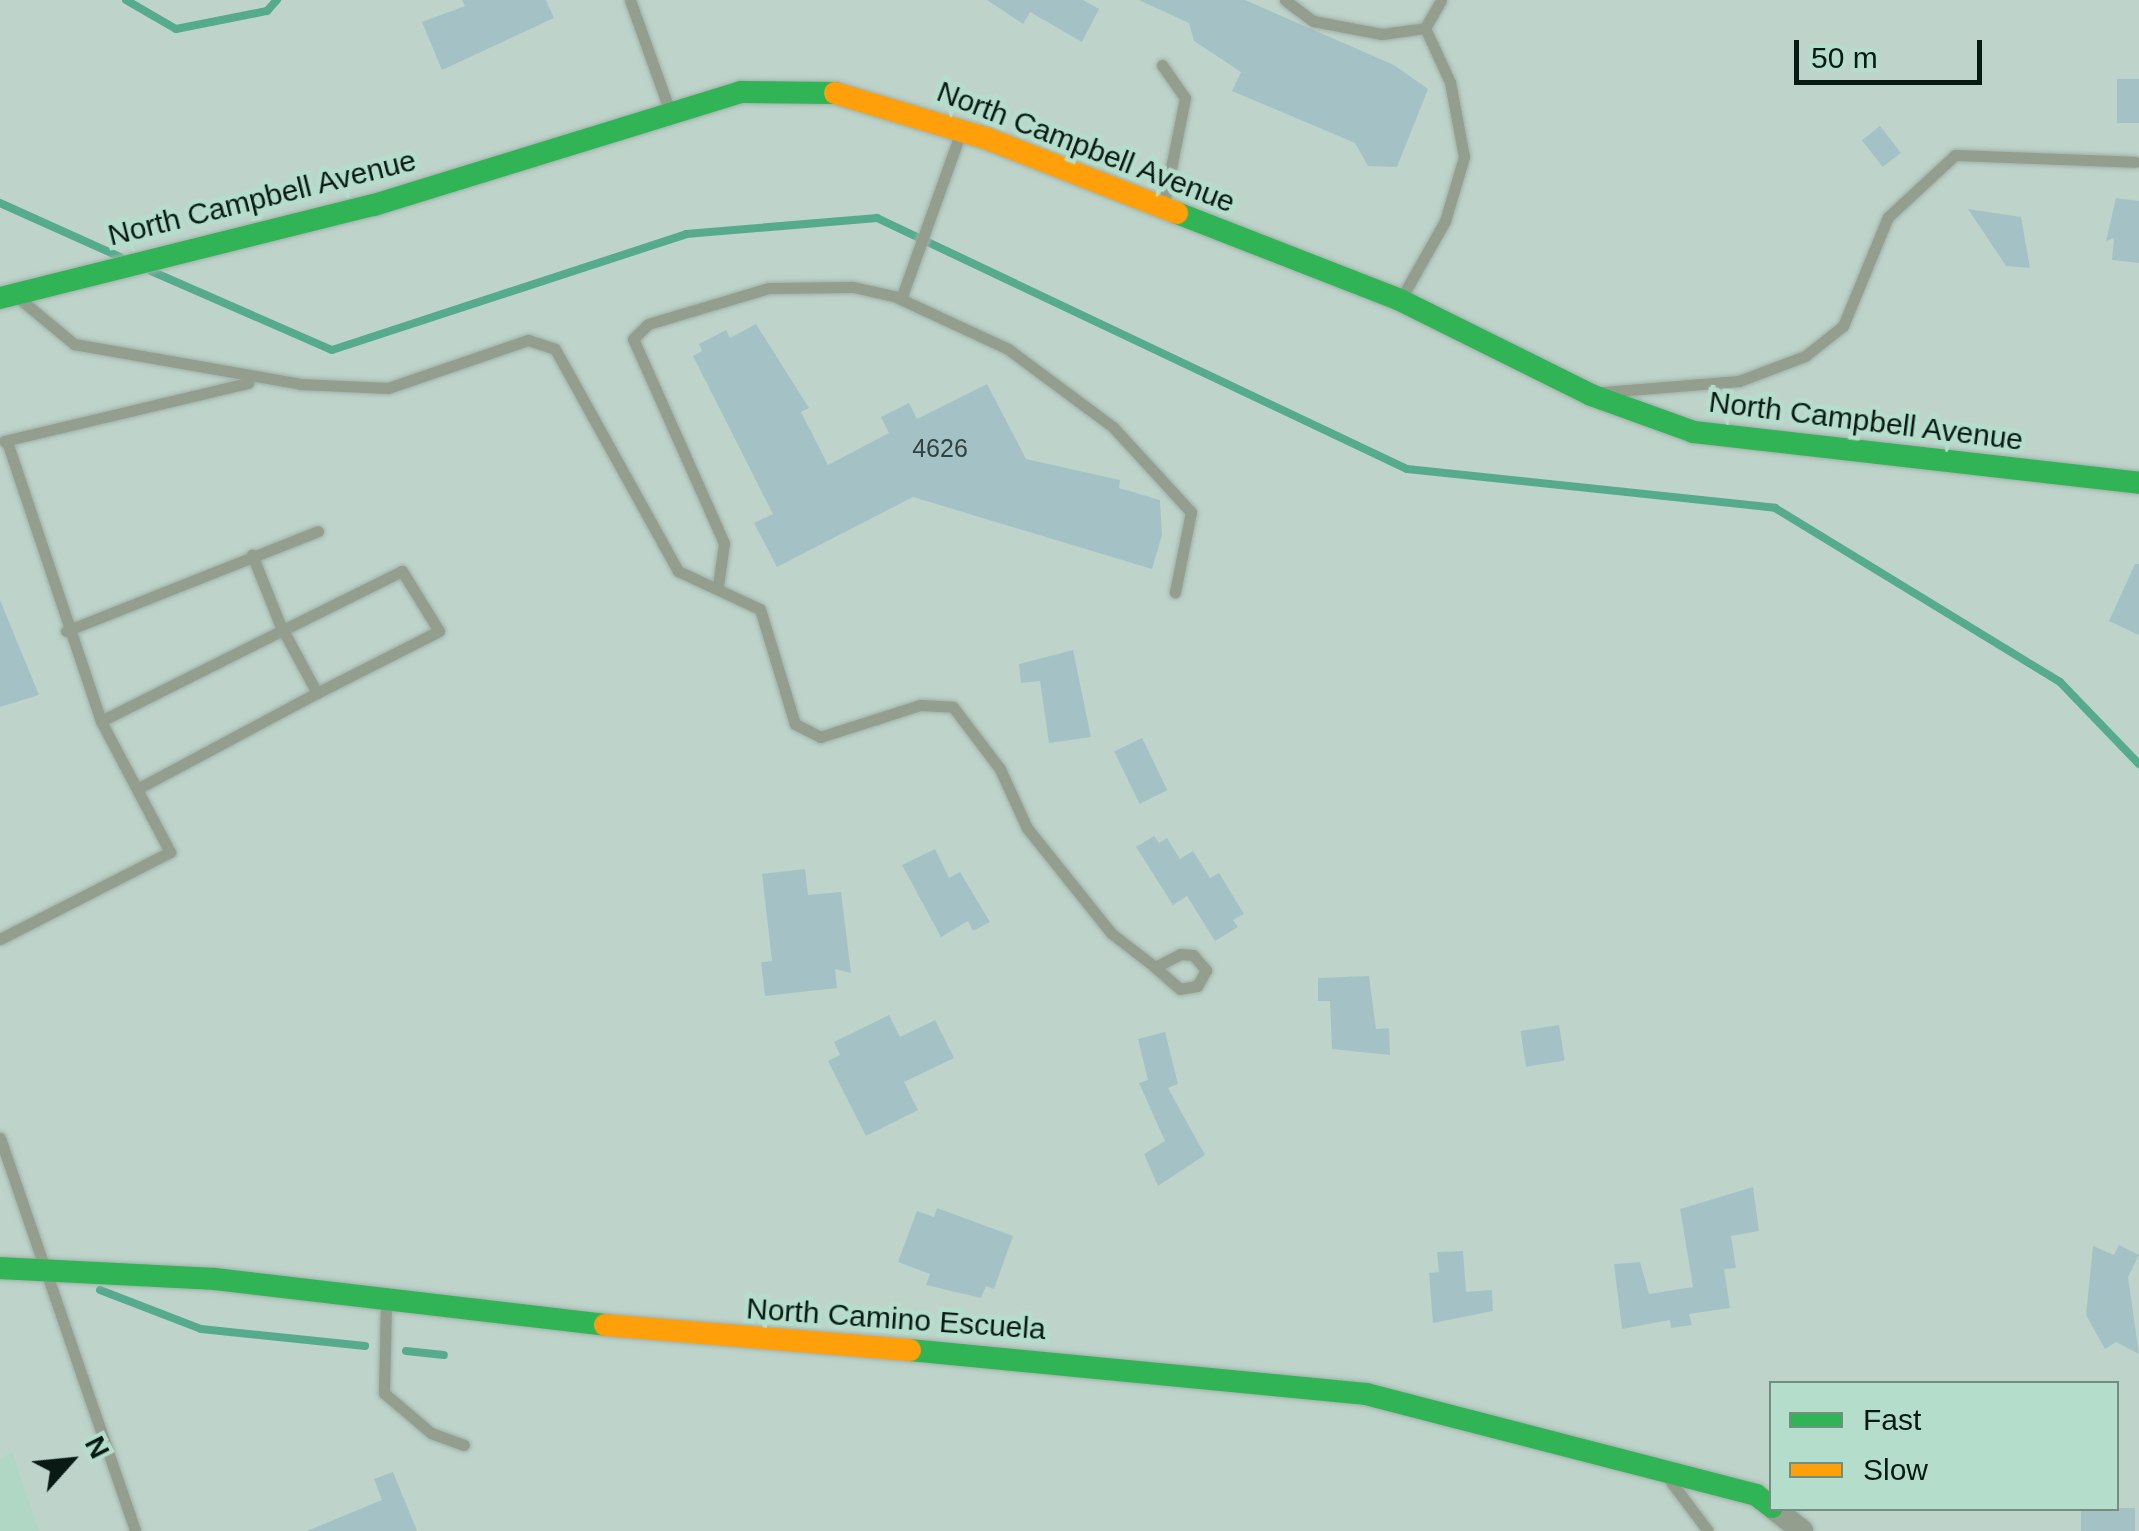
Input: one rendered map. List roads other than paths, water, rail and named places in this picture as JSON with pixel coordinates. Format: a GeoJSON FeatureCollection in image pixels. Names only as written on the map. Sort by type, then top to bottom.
{"type":"FeatureCollection","features":[{"type":"Feature","properties":{"kind":"main road","name":"North Campbell Avenue"},"geometry":{"type":"LineString","coordinates":[[7,296],[131,261],[374,205],[741,92],[812,91],[862,96],[1163,208],[1400,300],[1591,396],[1694,432],[2139,483]]}},
{"type":"Feature","properties":{"kind":"main road","name":"North Camino Escuela"},"geometry":{"type":"LineString","coordinates":[[0,1268],[386,1299],[674,1334],[1072,1361],[1366,1394],[1756,1495],[1769,1506]]}},
{"type":"Feature","properties":{"kind":"street","name":"North Camino Escuela"},"geometry":{"type":"LineString","coordinates":[[1776,1511],[1802,1531]]}},
{"type":"Feature","properties":{"kind":"lane"},"geometry":{"type":"LineString","coordinates":[[630,0],[670,113]]}},
{"type":"Feature","properties":{"kind":"lane"},"geometry":{"type":"LineString","coordinates":[[1285,0],[1314,20],[1382,34],[1424,28]]}},
{"type":"Feature","properties":{"kind":"lane"},"geometry":{"type":"LineString","coordinates":[[1424,28],[1441,0]]}},
{"type":"Feature","properties":{"kind":"lane"},"geometry":{"type":"LineString","coordinates":[[1400,300],[1445,221],[1464,157],[1450,82],[1424,28]]}},
{"type":"Feature","properties":{"kind":"lane"},"geometry":{"type":"LineString","coordinates":[[1162,65],[1185,98],[1163,208]]}},
{"type":"Feature","properties":{"kind":"lane"},"geometry":{"type":"LineString","coordinates":[[900,299],[961,130]]}},
{"type":"Feature","properties":{"kind":"lane"},"geometry":{"type":"LineString","coordinates":[[1591,396],[1625,386],[1739,381],[1805,356],[1844,326],[1888,216],[1955,155],[2135,162]]}},
{"type":"Feature","properties":{"kind":"lane"},"geometry":{"type":"LineString","coordinates":[[718,586],[724,543],[634,339],[648,324],[769,288],[853,287],[900,299],[1008,349],[1114,427],[1174,486],[1191,512],[1175,592]]}},
{"type":"Feature","properties":{"kind":"lane"},"geometry":{"type":"LineString","coordinates":[[7,296],[74,344],[264,380],[388,388],[528,340],[556,349],[678,571],[718,586],[760,609],[794,724],[820,738],[920,705],[953,708],[1000,769],[1027,828],[1112,932],[1155,967]]}},
{"type":"Feature","properties":{"kind":"lane"},"geometry":{"type":"LineString","coordinates":[[0,939],[170,852],[102,721],[66,631],[4,441],[196,390],[264,380]]}},
{"type":"Feature","properties":{"kind":"lane"},"geometry":{"type":"LineString","coordinates":[[66,631],[318,531]]}},
{"type":"Feature","properties":{"kind":"lane"},"geometry":{"type":"LineString","coordinates":[[252,555],[282,630],[317,693]]}},
{"type":"Feature","properties":{"kind":"lane"},"geometry":{"type":"LineString","coordinates":[[102,721],[402,571],[439,630],[137,790]]}},
{"type":"Feature","properties":{"kind":"lane"},"geometry":{"type":"LineString","coordinates":[[0,1138],[52,1271],[135,1531]]}},
{"type":"Feature","properties":{"kind":"lane"},"geometry":{"type":"LineString","coordinates":[[386,1299],[384,1393],[432,1434],[464,1445]]}},
{"type":"Feature","properties":{"kind":"lane"},"geometry":{"type":"LineString","coordinates":[[1662,1470],[1708,1531]]}},
{"type":"Feature","properties":{"kind":"waterway"},"geometry":{"type":"LineString","coordinates":[[126,0],[176,29],[267,11],[277,0]]}},
{"type":"Feature","properties":{"kind":"waterway"},"geometry":{"type":"LineString","coordinates":[[0,203],[120,257]]}},
{"type":"Feature","properties":{"kind":"waterway"},"geometry":{"type":"LineString","coordinates":[[151,271],[332,350],[686,234],[877,218],[1407,469],[1775,508],[2060,682],[2139,764]]}},
{"type":"Feature","properties":{"kind":"waterway"},"geometry":{"type":"LineString","coordinates":[[100,1290],[201,1329],[365,1346]]}},
{"type":"Feature","properties":{"kind":"waterway"},"geometry":{"type":"LineString","coordinates":[[406,1351],[444,1355]]}}]}
